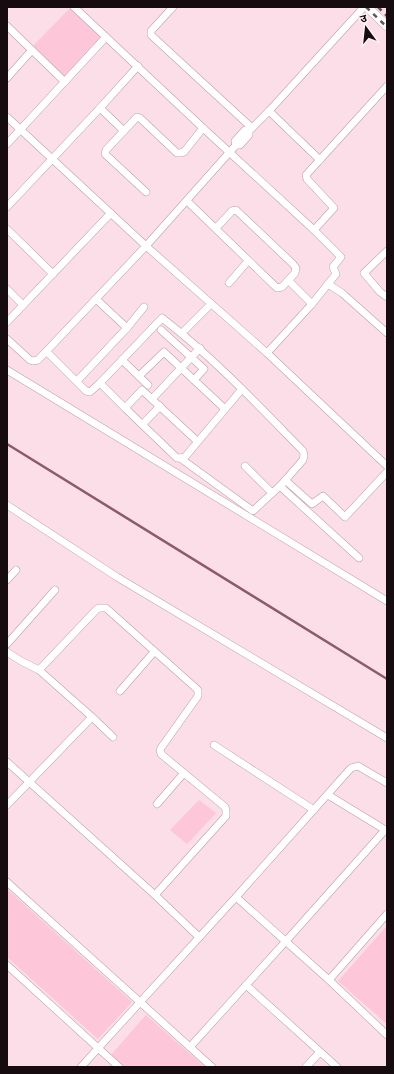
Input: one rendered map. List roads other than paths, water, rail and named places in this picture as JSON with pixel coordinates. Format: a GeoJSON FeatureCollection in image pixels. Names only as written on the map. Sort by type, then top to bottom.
{"type":"FeatureCollection","features":[{"type":"Feature","properties":{"kind":"main road"},"geometry":{"type":"LineString","coordinates":[[365,7],[387,26]]}},
{"type":"Feature","properties":{"kind":"street"},"geometry":{"type":"LineString","coordinates":[[74,7],[342,257],[333,267],[336,274],[312,304],[267,353]]}},
{"type":"Feature","properties":{"kind":"street"},"geometry":{"type":"LineString","coordinates":[[173,7],[151,32],[151,35],[250,129]]}},
{"type":"Feature","properties":{"kind":"street"},"geometry":{"type":"LineString","coordinates":[[7,339],[32,361],[38,360],[47,352],[187,201],[236,145],[235,141],[242,133],[245,130],[250,129],[269,111],[365,7]]}},
{"type":"Feature","properties":{"kind":"street"},"geometry":{"type":"LineString","coordinates":[[7,26],[65,82]]}},
{"type":"Feature","properties":{"kind":"street"},"geometry":{"type":"LineString","coordinates":[[7,144],[106,37]]}},
{"type":"Feature","properties":{"kind":"street"},"geometry":{"type":"LineString","coordinates":[[7,78],[32,50]]}},
{"type":"Feature","properties":{"kind":"street"},"geometry":{"type":"LineString","coordinates":[[7,207],[138,66]]}},
{"type":"Feature","properties":{"kind":"street"},"geometry":{"type":"LineString","coordinates":[[314,230],[334,208],[306,178],[306,175],[387,86]]}},
{"type":"Feature","properties":{"kind":"street"},"geometry":{"type":"LineString","coordinates":[[100,108],[124,131]]}},
{"type":"Feature","properties":{"kind":"street"},"geometry":{"type":"LineString","coordinates":[[269,111],[320,160]]}},
{"type":"Feature","properties":{"kind":"street"},"geometry":{"type":"LineString","coordinates":[[7,117],[146,246],[267,353],[387,466]]}},
{"type":"Feature","properties":{"kind":"street"},"geometry":{"type":"LineString","coordinates":[[146,192],[104,153],[106,150],[135,118],[138,117],[178,153],[184,152],[203,128]]}},
{"type":"Feature","properties":{"kind":"street"},"geometry":{"type":"LineString","coordinates":[[187,201],[277,288],[282,287],[295,273],[296,268],[293,264],[236,210],[232,211],[216,228]]}},
{"type":"Feature","properties":{"kind":"street"},"geometry":{"type":"LineString","coordinates":[[7,322],[24,306],[111,213]]}},
{"type":"Feature","properties":{"kind":"street"},"geometry":{"type":"LineString","coordinates":[[7,229],[53,274]]}},
{"type":"Feature","properties":{"kind":"street"},"geometry":{"type":"LineString","coordinates":[[387,251],[364,273],[380,292],[387,297]]}},
{"type":"Feature","properties":{"kind":"street"},"geometry":{"type":"LineString","coordinates":[[229,283],[248,260]]}},
{"type":"Feature","properties":{"kind":"street"},"geometry":{"type":"LineString","coordinates":[[288,280],[312,304]]}},
{"type":"Feature","properties":{"kind":"street"},"geometry":{"type":"LineString","coordinates":[[328,284],[342,293],[387,333]]}},
{"type":"Feature","properties":{"kind":"street"},"geometry":{"type":"LineString","coordinates":[[7,289],[24,306]]}},
{"type":"Feature","properties":{"kind":"street"},"geometry":{"type":"LineString","coordinates":[[96,299],[127,328]]}},
{"type":"Feature","properties":{"kind":"street"},"geometry":{"type":"LineString","coordinates":[[182,333],[211,304]]}},
{"type":"Feature","properties":{"kind":"street"},"geometry":{"type":"LineString","coordinates":[[77,381],[127,328],[144,307]]}},
{"type":"Feature","properties":{"kind":"street"},"geometry":{"type":"LineString","coordinates":[[47,352],[86,391],[92,391],[162,318],[200,348],[242,389],[303,451],[304,458],[283,482],[253,511],[180,458],[177,458],[100,383]]}},
{"type":"Feature","properties":{"kind":"street"},"geometry":{"type":"LineString","coordinates":[[161,330],[204,369],[194,380]]}},
{"type":"Feature","properties":{"kind":"street"},"geometry":{"type":"LineString","coordinates":[[152,399],[200,348]]}},
{"type":"Feature","properties":{"kind":"street"},"geometry":{"type":"LineString","coordinates":[[139,376],[164,352],[225,409]]}},
{"type":"Feature","properties":{"kind":"street"},"geometry":{"type":"LineString","coordinates":[[122,360],[148,385]]}},
{"type":"Feature","properties":{"kind":"street"},"geometry":{"type":"LineString","coordinates":[[7,370],[387,601]]}},
{"type":"Feature","properties":{"kind":"street"},"geometry":{"type":"LineString","coordinates":[[180,458],[184,457],[242,389]]}},
{"type":"Feature","properties":{"kind":"street"},"geometry":{"type":"LineString","coordinates":[[125,408],[142,390],[197,441]]}},
{"type":"Feature","properties":{"kind":"street"},"geometry":{"type":"LineString","coordinates":[[143,424],[160,406]]}},
{"type":"Feature","properties":{"kind":"street"},"geometry":{"type":"LineString","coordinates":[[245,466],[272,493]]}},
{"type":"Feature","properties":{"kind":"street"},"geometry":{"type":"LineString","coordinates":[[283,482],[312,504],[323,496],[345,517],[387,472]]}},
{"type":"Feature","properties":{"kind":"street"},"geometry":{"type":"LineString","coordinates":[[283,482],[283,489],[358,558]]}},
{"type":"Feature","properties":{"kind":"street"},"geometry":{"type":"LineString","coordinates":[[7,505],[117,577],[387,738]]}},
{"type":"Feature","properties":{"kind":"street"},"geometry":{"type":"LineString","coordinates":[[7,580],[16,570]]}},
{"type":"Feature","properties":{"kind":"street"},"geometry":{"type":"LineString","coordinates":[[7,644],[55,590]]}},
{"type":"Feature","properties":{"kind":"street"},"geometry":{"type":"LineString","coordinates":[[39,670],[96,610],[99,608],[106,608],[198,690],[198,696],[160,750],[161,754],[225,807],[226,816],[155,895]]}},
{"type":"Feature","properties":{"kind":"street"},"geometry":{"type":"LineString","coordinates":[[7,652],[39,670],[92,717],[112,737]]}},
{"type":"Feature","properties":{"kind":"street"},"geometry":{"type":"LineString","coordinates":[[120,691],[154,652]]}},
{"type":"Feature","properties":{"kind":"street"},"geometry":{"type":"LineString","coordinates":[[7,805],[92,717]]}},
{"type":"Feature","properties":{"kind":"street"},"geometry":{"type":"LineString","coordinates":[[214,746],[314,810]]}},
{"type":"Feature","properties":{"kind":"street"},"geometry":{"type":"LineString","coordinates":[[7,762],[155,895],[199,937]]}},
{"type":"Feature","properties":{"kind":"street"},"geometry":{"type":"LineString","coordinates":[[81,1067],[351,768],[358,766],[387,783]]}},
{"type":"Feature","properties":{"kind":"street"},"geometry":{"type":"LineString","coordinates":[[157,804],[184,772]]}},
{"type":"Feature","properties":{"kind":"street"},"geometry":{"type":"LineString","coordinates":[[190,1048],[386,830],[328,795]]}},
{"type":"Feature","properties":{"kind":"street"},"geometry":{"type":"LineString","coordinates":[[7,882],[212,1067]]}},
{"type":"Feature","properties":{"kind":"street"},"geometry":{"type":"LineString","coordinates":[[236,897],[330,980],[387,1035]]}},
{"type":"Feature","properties":{"kind":"street"},"geometry":{"type":"LineString","coordinates":[[330,980],[387,914]]}},
{"type":"Feature","properties":{"kind":"street"},"geometry":{"type":"LineString","coordinates":[[7,965],[119,1067]]}},
{"type":"Feature","properties":{"kind":"street"},"geometry":{"type":"LineString","coordinates":[[246,985],[337,1067]]}},
{"type":"Feature","properties":{"kind":"street"},"geometry":{"type":"LineString","coordinates":[[306,1067],[320,1052]]}},
{"type":"Feature","properties":{"kind":"waterway"},"geometry":{"type":"LineString","coordinates":[[7,444],[387,679]]}},
{"type":"Feature","properties":{"kind":"railway"},"geometry":{"type":"LineString","coordinates":[[366,7],[387,27]]}},
{"type":"Feature","properties":{"kind":"railway"},"geometry":{"type":"LineString","coordinates":[[378,7],[387,16]]}}]}
